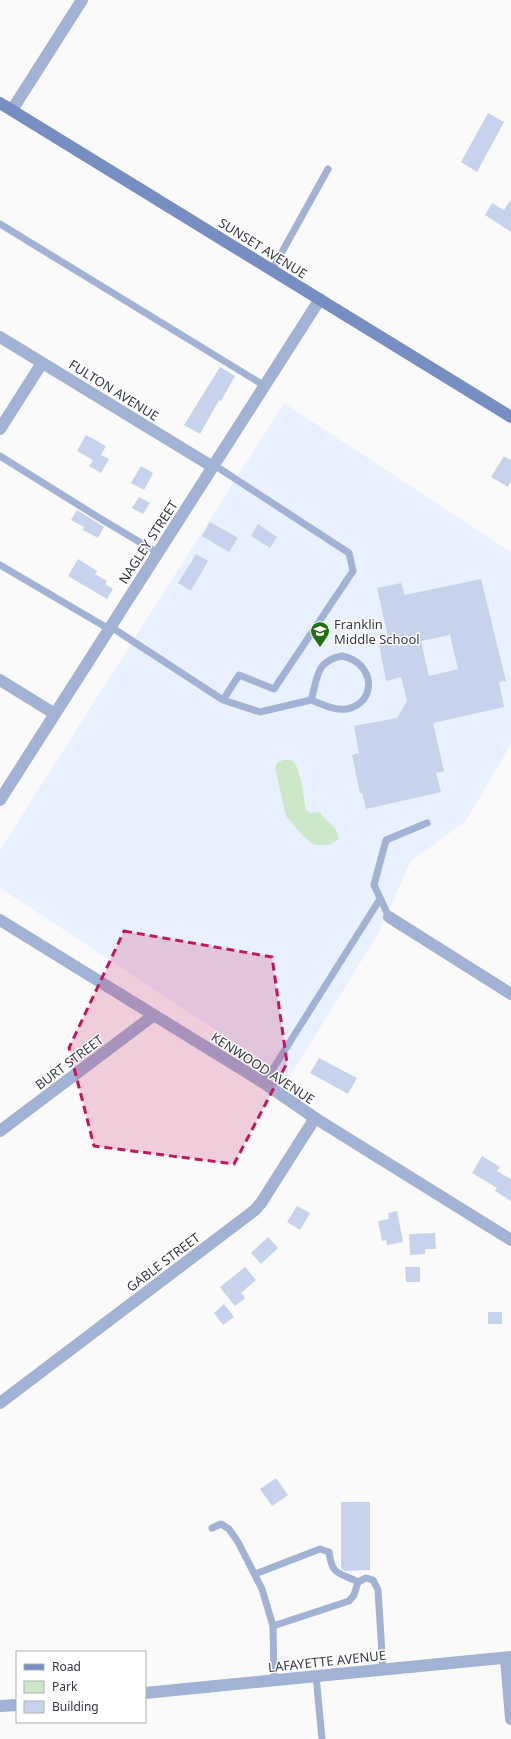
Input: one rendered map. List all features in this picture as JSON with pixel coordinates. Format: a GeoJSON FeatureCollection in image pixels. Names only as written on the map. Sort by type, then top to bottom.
{"type":"FeatureCollection","features":[{"type":"Feature","properties":{"kind":"street"},"geometry":{"type":"LineString","coordinates":[[12,110],[82,0]]}},
{"type":"Feature","properties":{"kind":"street","name":"SUNSET AVENUE"},"geometry":{"type":"LineString","coordinates":[[0,103],[511,417]]}},
{"type":"Feature","properties":{"kind":"street","name":"NAGLEY STREET"},"geometry":{"type":"LineString","coordinates":[[0,798],[320,299]]}},
{"type":"Feature","properties":{"kind":"street","name":"FULTON AVENUE"},"geometry":{"type":"LineString","coordinates":[[0,337],[213,466]]}},
{"type":"Feature","properties":{"kind":"street"},"geometry":{"type":"LineString","coordinates":[[0,429],[42,363]]}},
{"type":"Feature","properties":{"kind":"street"},"geometry":{"type":"LineString","coordinates":[[0,680],[55,714]]}},
{"type":"Feature","properties":{"kind":"street"},"geometry":{"type":"LineString","coordinates":[[389,917],[511,994]]}},
{"type":"Feature","properties":{"kind":"street","name":"KENWOOD AVENUE"},"geometry":{"type":"LineString","coordinates":[[0,920],[264,1083],[315,1118],[511,1240]]}},
{"type":"Feature","properties":{"kind":"street","name":"BURT STREET"},"geometry":{"type":"LineString","coordinates":[[0,1131],[154,1015]]}},
{"type":"Feature","properties":{"kind":"street","name":"GABLE STREET"},"geometry":{"type":"LineString","coordinates":[[1,1401],[255,1210],[261,1203],[315,1118]]}},
{"type":"Feature","properties":{"kind":"street"},"geometry":{"type":"LineString","coordinates":[[509,1657],[511,1719]]}},
{"type":"Feature","properties":{"kind":"street","name":"LAFAYETTE AVENUE"},"geometry":{"type":"LineString","coordinates":[[146,1693],[509,1657]]}},
{"type":"Feature","properties":{"kind":"street"},"geometry":{"type":"LineString","coordinates":[[0,1706],[16,1705]]}},
{"type":"Feature","properties":{"kind":"lane"},"geometry":{"type":"LineString","coordinates":[[272,270],[328,169]]}},
{"type":"Feature","properties":{"kind":"lane"},"geometry":{"type":"LineString","coordinates":[[0,224],[265,386]]}},
{"type":"Feature","properties":{"kind":"lane"},"geometry":{"type":"LineString","coordinates":[[0,456],[101,520],[158,553]]}},
{"type":"Feature","properties":{"kind":"lane"},"geometry":{"type":"LineString","coordinates":[[213,466],[349,553],[353,571],[274,689],[240,675],[223,700]]}},
{"type":"Feature","properties":{"kind":"lane"},"geometry":{"type":"LineString","coordinates":[[0,565],[110,628],[223,700],[260,712],[311,700],[338,709],[346,709],[354,706],[366,695],[368,678],[365,669],[359,662],[351,658],[342,656],[329,660],[319,669],[311,700]]}},
{"type":"Feature","properties":{"kind":"lane"},"geometry":{"type":"LineString","coordinates":[[389,917],[374,886],[386,840],[427,823]]}},
{"type":"Feature","properties":{"kind":"lane"},"geometry":{"type":"LineString","coordinates":[[264,1083],[380,898]]}},
{"type":"Feature","properties":{"kind":"lane"},"geometry":{"type":"LineString","coordinates":[[212,1528],[220,1524],[229,1529],[238,1542],[262,1589],[273,1626],[274,1680]]}},
{"type":"Feature","properties":{"kind":"lane"},"geometry":{"type":"LineString","coordinates":[[255,1574],[320,1549],[329,1552],[331,1566],[336,1573],[358,1582]]}},
{"type":"Feature","properties":{"kind":"lane"},"geometry":{"type":"LineString","coordinates":[[273,1626],[349,1601],[354,1596],[358,1582],[366,1578],[374,1580],[378,1590],[383,1670]]}},
{"type":"Feature","properties":{"kind":"lane"},"geometry":{"type":"LineString","coordinates":[[316,1676],[322,1739]]}},
{"type":"Feature","properties":{"kind":"highlighted area"},"geometry":{"type":"Polygon","coordinates":[[[124,931],[272,957],[287,1063],[234,1164],[94,1146],[69,1048],[124,931]]]}},
{"type":"Feature","properties":{"kind":"shaded area","name":"Franklin Middle School"},"geometry":{"type":"Polygon","coordinates":[[[284,403],[511,552],[511,744],[466,821],[411,861],[378,934],[289,1078],[0,888],[0,850],[284,403]]]}},
{"type":"Feature","properties":{"kind":"green space"},"geometry":{"type":"Polygon","coordinates":[[[283,760],[292,760],[296,765],[302,784],[306,810],[310,813],[320,812],[335,829],[339,839],[330,845],[313,844],[303,836],[286,816],[275,768],[277,763],[283,760]]]}},
{"type":"Feature","properties":{"kind":"building"},"geometry":{"type":"Polygon","coordinates":[[[488,113],[504,122],[477,172],[461,162],[488,113]]]}},
{"type":"Feature","properties":{"kind":"building"},"geometry":{"type":"Polygon","coordinates":[[[511,199],[511,232],[485,215],[492,203],[504,210],[511,199]]]}},
{"type":"Feature","properties":{"kind":"building"},"geometry":{"type":"Polygon","coordinates":[[[220,367],[235,376],[221,401],[219,400],[200,434],[184,425],[220,367]]]}},
{"type":"Feature","properties":{"kind":"building"},"geometry":{"type":"Polygon","coordinates":[[[86,435],[106,446],[101,455],[109,459],[101,473],[89,466],[93,460],[77,451],[86,435]]]}},
{"type":"Feature","properties":{"kind":"building"},"geometry":{"type":"Polygon","coordinates":[[[504,456],[511,460],[511,481],[508,487],[491,477],[504,456]]]}},
{"type":"Feature","properties":{"kind":"building"},"geometry":{"type":"Polygon","coordinates":[[[141,466],[153,473],[144,490],[131,483],[141,466]]]}},
{"type":"Feature","properties":{"kind":"building"},"geometry":{"type":"Polygon","coordinates":[[[139,497],[150,503],[143,514],[132,508],[139,497]]]}},
{"type":"Feature","properties":{"kind":"building"},"geometry":{"type":"Polygon","coordinates":[[[77,510],[104,527],[98,538],[83,530],[84,527],[71,520],[77,510]]]}},
{"type":"Feature","properties":{"kind":"building"},"geometry":{"type":"Polygon","coordinates":[[[210,522],[238,538],[229,552],[202,536],[210,522]]]}},
{"type":"Feature","properties":{"kind":"building"},"geometry":{"type":"Polygon","coordinates":[[[258,524],[277,537],[270,548],[251,536],[258,524]]]}},
{"type":"Feature","properties":{"kind":"building"},"geometry":{"type":"Polygon","coordinates":[[[196,554],[208,561],[191,591],[178,583],[196,554]]]}},
{"type":"Feature","properties":{"kind":"building"},"geometry":{"type":"Polygon","coordinates":[[[78,559],[97,571],[95,574],[107,581],[105,584],[113,589],[107,599],[68,576],[78,559]]]}},
{"type":"Feature","properties":{"kind":"building"},"geometry":{"type":"Polygon","coordinates":[[[481,579],[506,681],[499,682],[504,707],[433,723],[444,771],[436,773],[441,792],[366,809],[362,793],[360,793],[352,755],[359,753],[354,726],[397,718],[407,701],[401,677],[386,681],[379,644],[389,642],[377,588],[401,583],[405,595],[481,579]],[[450,635],[421,641],[429,676],[458,669],[450,635]]]}},
{"type":"Feature","properties":{"kind":"building"},"geometry":{"type":"Polygon","coordinates":[[[319,1058],[357,1078],[348,1094],[310,1073],[319,1058]]]}},
{"type":"Feature","properties":{"kind":"building"},"geometry":{"type":"Polygon","coordinates":[[[482,1156],[500,1167],[497,1171],[511,1179],[511,1201],[495,1191],[497,1188],[472,1173],[482,1156]]]}},
{"type":"Feature","properties":{"kind":"building"},"geometry":{"type":"Polygon","coordinates":[[[297,1206],[310,1213],[300,1230],[287,1222],[297,1206]]]}},
{"type":"Feature","properties":{"kind":"building"},"geometry":{"type":"Polygon","coordinates":[[[397,1211],[403,1242],[387,1245],[386,1240],[382,1241],[378,1221],[389,1219],[388,1213],[397,1211]]]}},
{"type":"Feature","properties":{"kind":"building"},"geometry":{"type":"Polygon","coordinates":[[[435,1233],[436,1249],[425,1249],[425,1254],[410,1255],[409,1234],[435,1233]]]}},
{"type":"Feature","properties":{"kind":"building"},"geometry":{"type":"Polygon","coordinates":[[[268,1237],[278,1248],[261,1264],[251,1253],[268,1237]]]}},
{"type":"Feature","properties":{"kind":"building"},"geometry":{"type":"Polygon","coordinates":[[[245,1267],[256,1280],[241,1293],[245,1298],[235,1306],[220,1287],[245,1267]]]}},
{"type":"Feature","properties":{"kind":"building"},"geometry":{"type":"Polygon","coordinates":[[[405,1267],[420,1267],[420,1282],[406,1282],[405,1267]]]}},
{"type":"Feature","properties":{"kind":"building"},"geometry":{"type":"Polygon","coordinates":[[[224,1304],[234,1317],[223,1325],[214,1313],[224,1304]]]}},
{"type":"Feature","properties":{"kind":"building"},"geometry":{"type":"Polygon","coordinates":[[[488,1312],[502,1312],[502,1324],[488,1324],[488,1312]]]}},
{"type":"Feature","properties":{"kind":"building"},"geometry":{"type":"Polygon","coordinates":[[[276,1478],[288,1495],[272,1506],[260,1489],[276,1478]]]}},
{"type":"Feature","properties":{"kind":"building"},"geometry":{"type":"Polygon","coordinates":[[[341,1502],[370,1502],[370,1570],[345,1571],[341,1569],[341,1502]]]}},
{"type":"Feature","properties":{"kind":"place","name":"Franklin Middle School"},"geometry":{"type":"Point","coordinates":[320,648]}}]}
